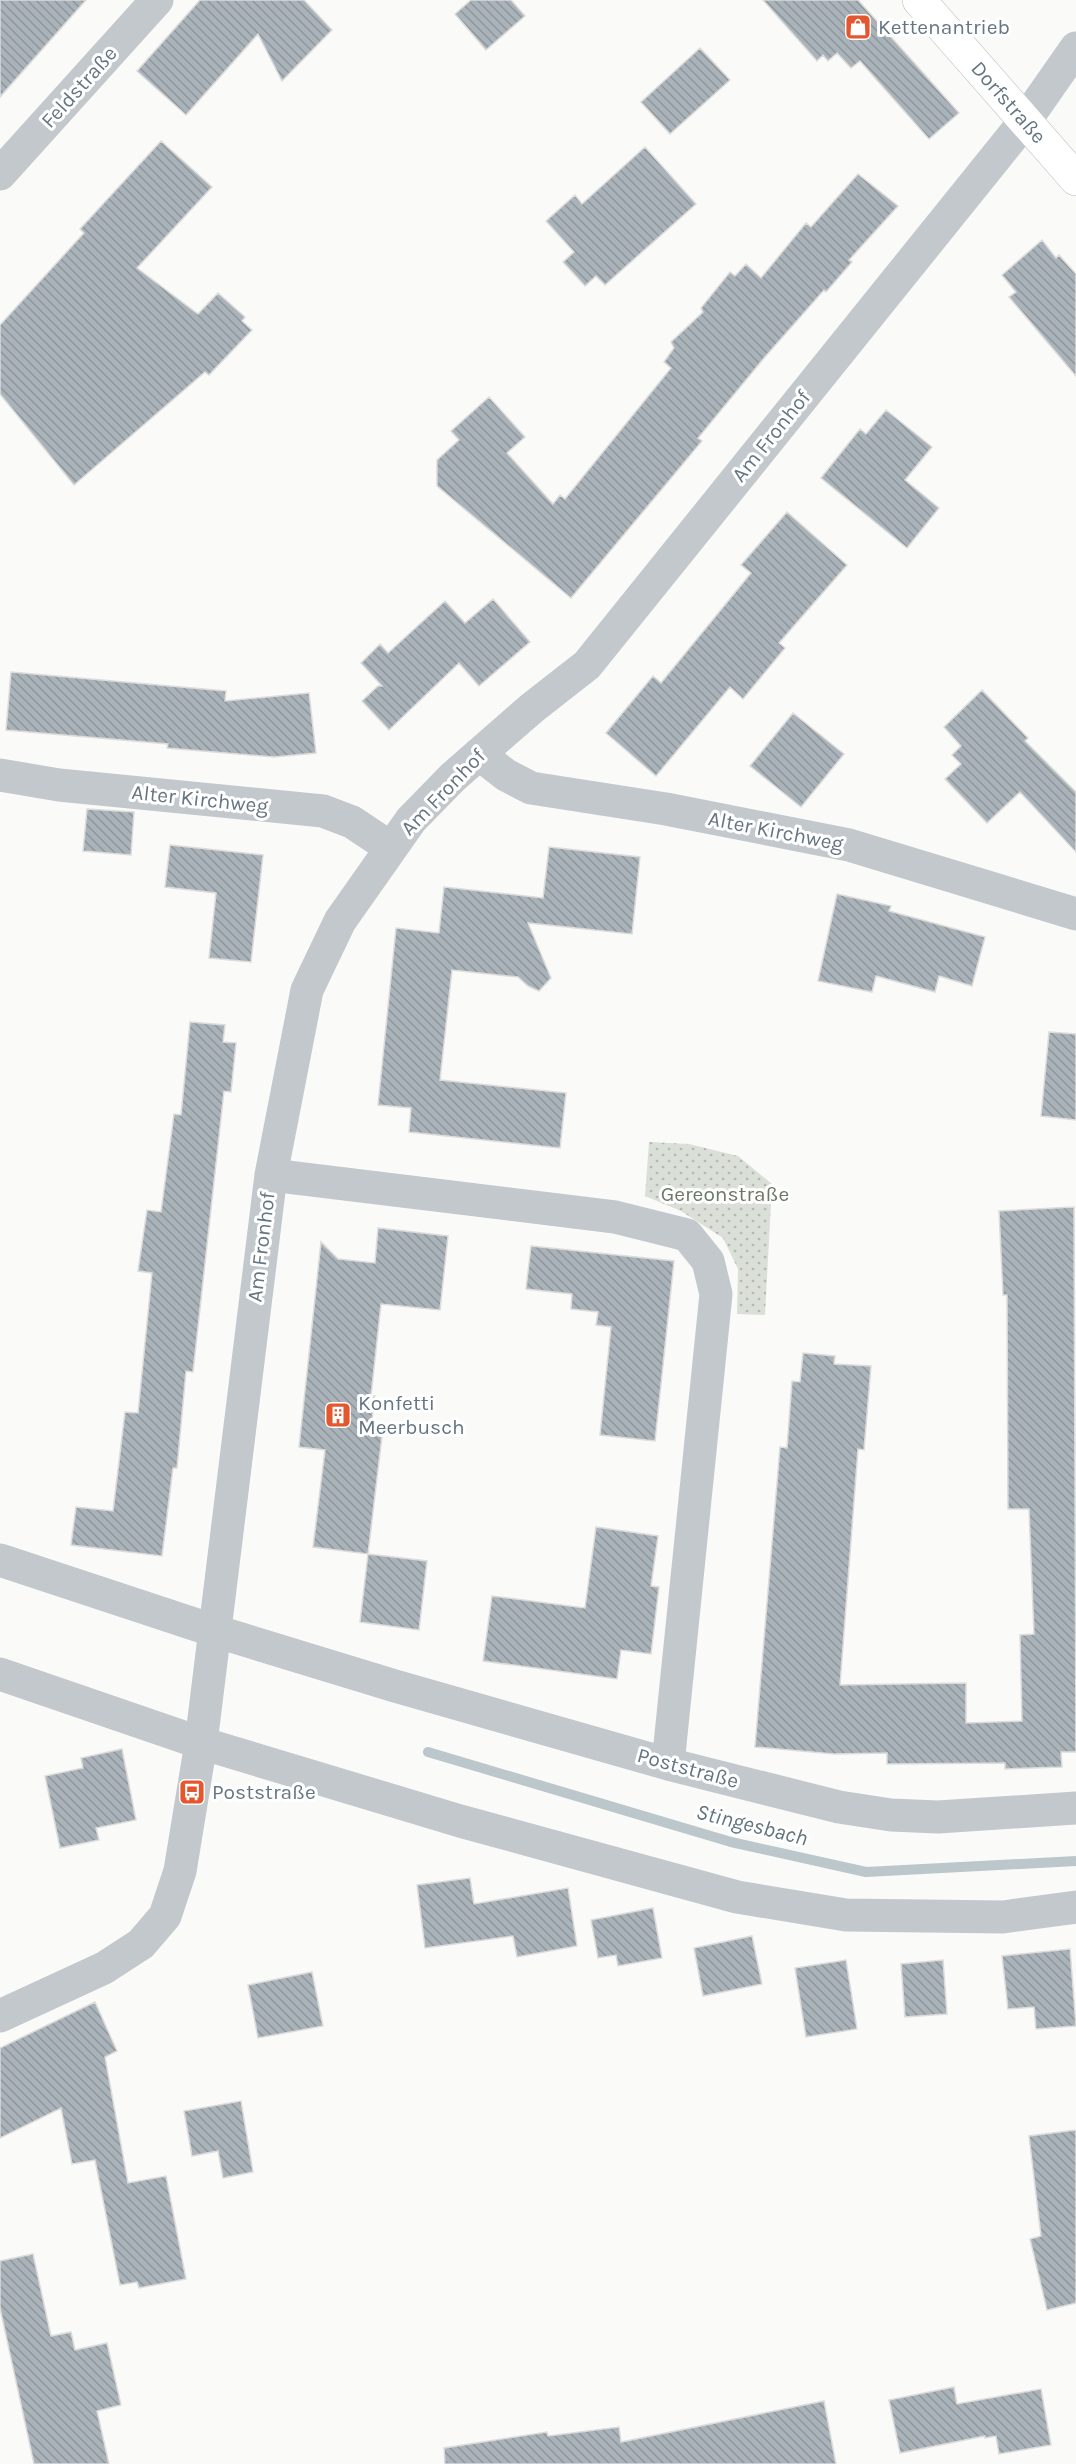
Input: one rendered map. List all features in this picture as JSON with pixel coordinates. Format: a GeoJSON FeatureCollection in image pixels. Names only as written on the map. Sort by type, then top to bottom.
{"type":"FeatureCollection","features":[{"type":"Feature","properties":{"kind":"main road","name":"Dorfstraße"},"geometry":{"type":"LineString","coordinates":[[919,0],[1076,179]]}},
{"type":"Feature","properties":{"kind":"street","name":"Feldstraße"},"geometry":{"type":"LineString","coordinates":[[0,174],[157,0]]}},
{"type":"Feature","properties":{"kind":"street","name":"Am Fronhof"},"geometry":{"type":"LineString","coordinates":[[0,2016],[105,1968],[141,1944],[165,1916],[180,1871],[201,1743],[271,1174],[308,990],[340,921],[411,820],[479,754],[587,665],[1025,121],[1076,48]]}},
{"type":"Feature","properties":{"kind":"street","name":"Alter Kirchweg"},"geometry":{"type":"LineString","coordinates":[[479,754],[506,775],[531,788],[666,809],[849,845],[1076,914]]}},
{"type":"Feature","properties":{"kind":"street","name":"Alter Kirchweg"},"geometry":{"type":"LineString","coordinates":[[0,775],[59,785],[323,811],[352,822],[391,848]]}},
{"type":"Feature","properties":{"kind":"street"},"geometry":{"type":"LineString","coordinates":[[271,1174],[615,1217],[687,1235],[708,1262],[716,1294],[668,1764]]}},
{"type":"Feature","properties":{"kind":"street","name":"Poststraße"},"geometry":{"type":"LineString","coordinates":[[0,1560],[214,1631],[395,1686],[668,1764],[839,1807],[891,1815],[938,1817],[1076,1808]]}},
{"type":"Feature","properties":{"kind":"street"},"geometry":{"type":"LineString","coordinates":[[0,1674],[201,1743],[460,1821],[737,1897],[846,1915],[1003,1917],[1076,1907]]}},
{"type":"Feature","properties":{"kind":"green space","name":"Gereonstraße"},"geometry":{"type":"Polygon","coordinates":[[[649,1142],[689,1144],[738,1156],[772,1184],[765,1315],[737,1314],[738,1269],[723,1238],[681,1211],[645,1196],[649,1142]]]}},
{"type":"Feature","properties":{"kind":"building"},"geometry":{"type":"Polygon","coordinates":[[[0,0],[86,0],[0,97],[0,0]]]}},
{"type":"Feature","properties":{"kind":"building"},"geometry":{"type":"Polygon","coordinates":[[[200,0],[304,0],[332,30],[282,81],[258,34],[186,115],[137,71],[200,0]]]}},
{"type":"Feature","properties":{"kind":"building"},"geometry":{"type":"Polygon","coordinates":[[[471,0],[511,0],[525,16],[486,50],[455,14],[471,0]]]}},
{"type":"Feature","properties":{"kind":"building"},"geometry":{"type":"Polygon","coordinates":[[[763,0],[858,0],[959,113],[929,139],[860,61],[851,68],[837,53],[828,61],[823,55],[817,61],[763,0]]]}},
{"type":"Feature","properties":{"kind":"building"},"geometry":{"type":"Polygon","coordinates":[[[700,48],[730,80],[670,134],[641,102],[700,48]]]}},
{"type":"Feature","properties":{"kind":"building"},"geometry":{"type":"Polygon","coordinates":[[[161,141],[212,187],[137,268],[198,314],[218,293],[245,317],[242,321],[252,330],[209,375],[205,372],[74,485],[0,394],[0,325],[84,233],[80,229],[161,141]]]}},
{"type":"Feature","properties":{"kind":"building"},"geometry":{"type":"Polygon","coordinates":[[[645,147],[696,204],[605,285],[596,276],[585,286],[563,262],[574,252],[546,221],[575,195],[582,204],[645,147]]]}},
{"type":"Feature","properties":{"kind":"building"},"geometry":{"type":"Polygon","coordinates":[[[858,174],[898,206],[849,260],[852,262],[826,292],[824,290],[764,358],[698,438],[702,441],[571,598],[437,486],[437,460],[459,440],[451,431],[489,397],[525,437],[507,453],[553,504],[560,495],[565,499],[671,368],[664,362],[674,348],[671,342],[703,312],[701,308],[730,272],[735,276],[746,264],[761,278],[806,223],[811,227],[858,174]]]}},
{"type":"Feature","properties":{"kind":"building"},"geometry":{"type":"Polygon","coordinates":[[[1042,240],[1056,258],[1059,255],[1076,274],[1076,376],[1009,297],[1016,292],[1002,275],[1042,240]]]}},
{"type":"Feature","properties":{"kind":"building"},"geometry":{"type":"Polygon","coordinates":[[[886,410],[932,447],[905,480],[939,508],[907,548],[821,478],[860,429],[866,434],[886,410]]]}},
{"type":"Feature","properties":{"kind":"building"},"geometry":{"type":"Polygon","coordinates":[[[787,512],[847,565],[779,643],[785,648],[743,699],[730,687],[656,776],[606,733],[653,676],[661,683],[751,573],[741,565],[787,512]]]}},
{"type":"Feature","properties":{"kind":"building"},"geometry":{"type":"Polygon","coordinates":[[[493,599],[530,642],[479,686],[459,663],[389,730],[362,701],[378,686],[382,686],[361,663],[380,644],[388,653],[445,601],[465,623],[493,599]]]}},
{"type":"Feature","properties":{"kind":"building"},"geometry":{"type":"Polygon","coordinates":[[[11,672],[226,691],[225,701],[309,693],[316,753],[274,757],[167,748],[168,744],[6,730],[11,672]]]}},
{"type":"Feature","properties":{"kind":"building"},"geometry":{"type":"Polygon","coordinates":[[[982,690],[1028,738],[1025,741],[1076,792],[1076,852],[1020,792],[987,823],[945,779],[961,764],[952,755],[961,746],[944,727],[982,690]]]}},
{"type":"Feature","properties":{"kind":"building"},"geometry":{"type":"Polygon","coordinates":[[[793,713],[844,754],[801,807],[750,766],[793,713]]]}},
{"type":"Feature","properties":{"kind":"building"},"geometry":{"type":"Polygon","coordinates":[[[87,809],[134,812],[131,855],[83,851],[87,809]]]}},
{"type":"Feature","properties":{"kind":"building"},"geometry":{"type":"Polygon","coordinates":[[[170,845],[263,855],[251,962],[209,958],[216,893],[165,887],[170,845]]]}},
{"type":"Feature","properties":{"kind":"building"},"geometry":{"type":"Polygon","coordinates":[[[549,847],[640,857],[632,934],[528,923],[551,978],[539,991],[528,986],[518,977],[452,970],[440,1080],[566,1093],[560,1148],[409,1132],[411,1108],[378,1105],[396,928],[439,933],[444,887],[543,898],[549,847]]]}},
{"type":"Feature","properties":{"kind":"building"},"geometry":{"type":"Polygon","coordinates":[[[837,894],[891,906],[889,911],[985,937],[972,986],[939,976],[935,992],[876,976],[872,992],[818,981],[837,894]]]}},
{"type":"Feature","properties":{"kind":"building"},"geometry":{"type":"Polygon","coordinates":[[[190,1022],[225,1025],[223,1042],[236,1043],[231,1092],[224,1091],[193,1372],[186,1371],[177,1468],[173,1468],[162,1556],[71,1545],[76,1507],[113,1511],[125,1412],[138,1413],[152,1273],[138,1271],[147,1210],[161,1212],[174,1114],[181,1115],[190,1022]]]}},
{"type":"Feature","properties":{"kind":"building"},"geometry":{"type":"Polygon","coordinates":[[[1049,1032],[1076,1034],[1076,1120],[1041,1116],[1049,1032]]]}},
{"type":"Feature","properties":{"kind":"building"},"geometry":{"type":"Polygon","coordinates":[[[1074,1207],[1076,1752],[1061,1752],[1062,1767],[1005,1769],[1005,1763],[887,1764],[887,1753],[834,1754],[755,1747],[780,1447],[787,1448],[792,1381],[800,1382],[803,1353],[835,1356],[834,1364],[871,1366],[864,1450],[858,1449],[840,1685],[966,1683],[966,1723],[1022,1721],[1020,1635],[1034,1634],[1029,1509],[1008,1509],[1007,1295],[1003,1295],[999,1211],[1074,1207]]]}},
{"type":"Feature","properties":{"kind":"building"},"geometry":{"type":"Polygon","coordinates":[[[378,1228],[448,1236],[440,1310],[381,1304],[371,1396],[375,1396],[370,1434],[382,1436],[368,1554],[313,1547],[325,1450],[299,1447],[321,1242],[338,1259],[375,1263],[378,1228]]]}},
{"type":"Feature","properties":{"kind":"building"},"geometry":{"type":"Polygon","coordinates":[[[531,1246],[674,1261],[655,1441],[600,1435],[611,1327],[596,1325],[598,1312],[571,1309],[572,1294],[526,1289],[531,1246]]]}},
{"type":"Feature","properties":{"kind":"building"},"geometry":{"type":"Polygon","coordinates":[[[596,1527],[658,1536],[651,1586],[659,1587],[651,1654],[621,1650],[617,1679],[483,1661],[492,1596],[585,1608],[596,1527]]]}},
{"type":"Feature","properties":{"kind":"building"},"geometry":{"type":"Polygon","coordinates":[[[368,1554],[427,1561],[419,1630],[360,1622],[368,1554]]]}},
{"type":"Feature","properties":{"kind":"building"},"geometry":{"type":"Polygon","coordinates":[[[122,1749],[136,1820],[96,1828],[99,1840],[60,1848],[45,1776],[83,1768],[81,1758],[122,1749]]]}},
{"type":"Feature","properties":{"kind":"building"},"geometry":{"type":"Polygon","coordinates":[[[470,1878],[474,1904],[568,1888],[577,1946],[517,1957],[513,1936],[425,1948],[417,1885],[470,1878]]]}},
{"type":"Feature","properties":{"kind":"building"},"geometry":{"type":"Polygon","coordinates":[[[653,1908],[662,1958],[618,1966],[616,1955],[598,1958],[591,1920],[653,1908]]]}},
{"type":"Feature","properties":{"kind":"building"},"geometry":{"type":"Polygon","coordinates":[[[752,1936],[762,1984],[703,1996],[694,1948],[752,1936]]]}},
{"type":"Feature","properties":{"kind":"building"},"geometry":{"type":"Polygon","coordinates":[[[1070,1949],[1076,2026],[1036,2029],[1034,2007],[1008,2009],[1002,1956],[1070,1949]]]}},
{"type":"Feature","properties":{"kind":"building"},"geometry":{"type":"Polygon","coordinates":[[[846,1960],[857,2029],[806,2037],[795,1968],[846,1960]]]}},
{"type":"Feature","properties":{"kind":"building"},"geometry":{"type":"Polygon","coordinates":[[[943,1960],[947,2014],[905,2017],[901,1964],[943,1960]]]}},
{"type":"Feature","properties":{"kind":"building"},"geometry":{"type":"Polygon","coordinates":[[[312,1972],[323,2026],[258,2038],[248,1985],[312,1972]]]}},
{"type":"Feature","properties":{"kind":"building"},"geometry":{"type":"Polygon","coordinates":[[[95,2002],[117,2051],[105,2057],[128,2183],[166,2176],[186,2279],[139,2288],[137,2282],[120,2285],[95,2160],[72,2164],[61,2108],[0,2138],[0,2048],[95,2002]]]}},
{"type":"Feature","properties":{"kind":"building"},"geometry":{"type":"Polygon","coordinates":[[[241,2101],[253,2172],[223,2178],[218,2151],[192,2156],[184,2111],[241,2101]]]}},
{"type":"Feature","properties":{"kind":"building"},"geometry":{"type":"Polygon","coordinates":[[[1076,2130],[1076,2303],[1047,2310],[1030,2239],[1041,2236],[1029,2136],[1076,2130]]]}},
{"type":"Feature","properties":{"kind":"building"},"geometry":{"type":"Polygon","coordinates":[[[33,2254],[51,2336],[71,2332],[75,2350],[107,2343],[121,2405],[97,2411],[109,2464],[34,2464],[0,2308],[0,2261],[33,2254]]]}},
{"type":"Feature","properties":{"kind":"building"},"geometry":{"type":"Polygon","coordinates":[[[954,2387],[957,2404],[1041,2389],[1051,2445],[999,2454],[996,2436],[985,2438],[985,2436],[900,2453],[889,2400],[954,2387]]]}},
{"type":"Feature","properties":{"kind":"building"},"geometry":{"type":"Polygon","coordinates":[[[824,2401],[836,2464],[445,2464],[444,2448],[547,2432],[548,2436],[619,2427],[621,2442],[824,2401]]]}},
{"type":"Feature","properties":{"kind":"waterway","name":"Stingesbach"},"geometry":{"type":"LineString","coordinates":[[428,1752],[731,1842],[866,1872],[1076,1861]]}},
{"type":"Feature","properties":{"kind":"place","name":"Kettenantrieb"},"geometry":{"type":"Point","coordinates":[858,27]}},
{"type":"Feature","properties":{"kind":"place","name":"Konfetti Meerbusch"},"geometry":{"type":"Point","coordinates":[338,1415]}},
{"type":"Feature","properties":{"kind":"place","name":"Poststraße"},"geometry":{"type":"Point","coordinates":[192,1792]}}]}
